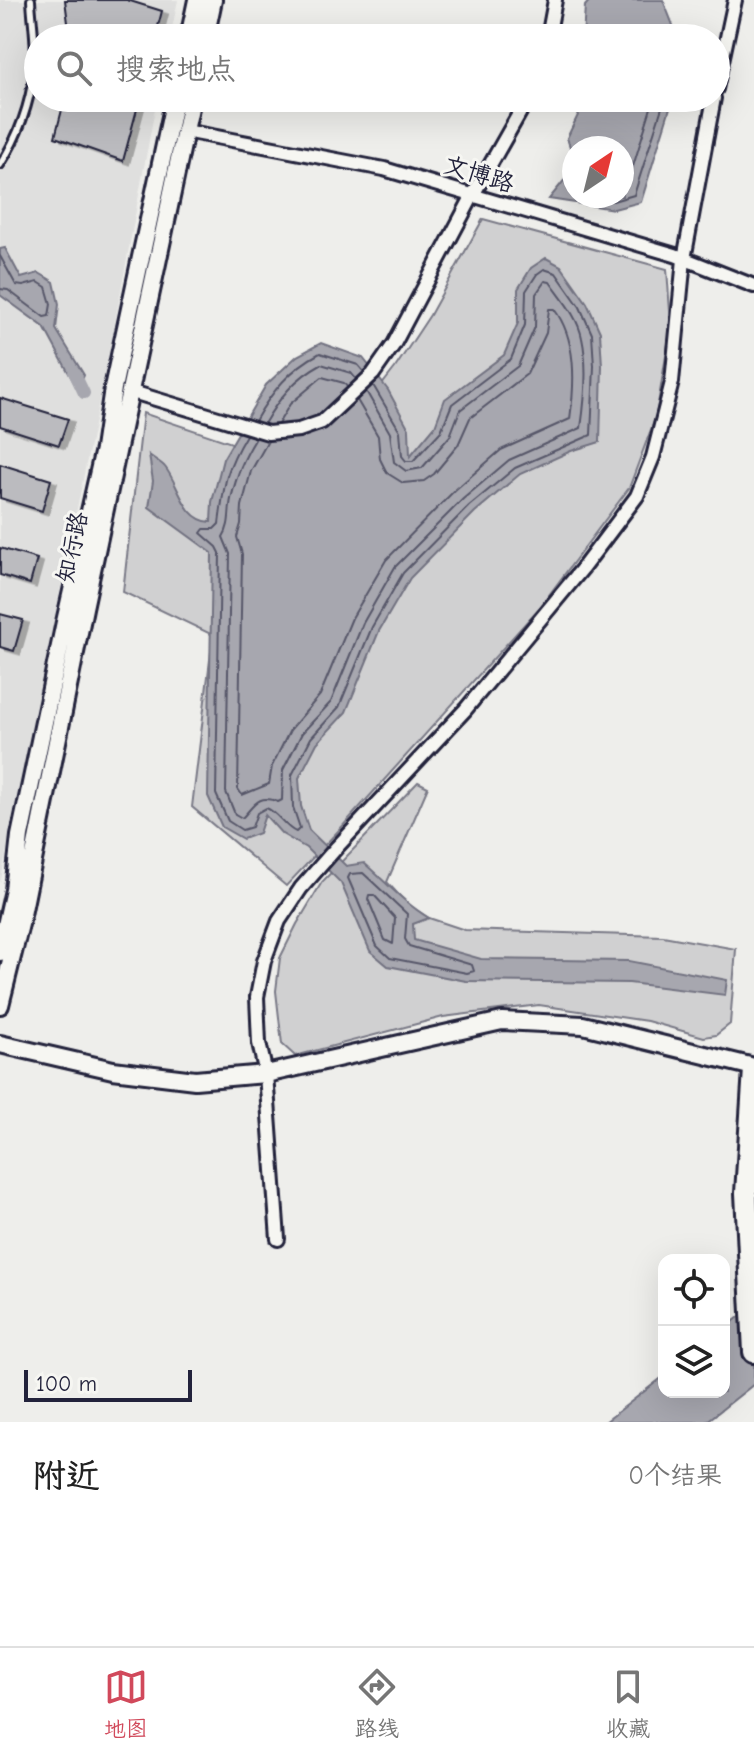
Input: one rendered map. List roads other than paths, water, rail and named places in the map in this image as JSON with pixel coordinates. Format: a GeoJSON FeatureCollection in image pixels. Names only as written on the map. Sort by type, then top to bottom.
{"type":"FeatureCollection","features":[{"type":"Feature","properties":{"kind":"main road"},"geometry":{"type":"LineString","coordinates":[[754,1068],[746,1193],[754,1352]]}},
{"type":"Feature","properties":{"kind":"street"},"geometry":{"type":"LineString","coordinates":[[192,24],[197,0]]}},
{"type":"Feature","properties":{"kind":"street"},"geometry":{"type":"LineString","coordinates":[[208,24],[213,0]]}},
{"type":"Feature","properties":{"kind":"street"},"geometry":{"type":"LineString","coordinates":[[551,24],[555,0]]}},
{"type":"Feature","properties":{"kind":"street"},"geometry":{"type":"LineString","coordinates":[[730,24],[735,0]]}},
{"type":"Feature","properties":{"kind":"street","name":"知行路"},"geometry":{"type":"LineString","coordinates":[[0,952],[14,890],[20,836],[104,449],[128,314],[172,112]]}},
{"type":"Feature","properties":{"kind":"street","name":"知行路"},"geometry":{"type":"LineString","coordinates":[[0,1005],[21,920],[189,112]]}},
{"type":"Feature","properties":{"kind":"street"},"geometry":{"type":"LineString","coordinates":[[129,391],[268,433],[299,430],[322,422],[373,374],[394,344],[520,112]]}},
{"type":"Feature","properties":{"kind":"street"},"geometry":{"type":"LineString","coordinates":[[278,1239],[257,997],[264,961],[279,921],[301,888],[328,857],[465,710],[582,569],[637,496],[653,457],[672,382],[684,259],[711,112]]}},
{"type":"Feature","properties":{"kind":"street","name":"文博路"},"geometry":{"type":"LineString","coordinates":[[185,131],[384,169],[684,259],[754,286]]}},
{"type":"Feature","properties":{"kind":"street"},"geometry":{"type":"LineString","coordinates":[[0,1044],[113,1070],[195,1080],[266,1074],[502,1021],[583,1025],[754,1068]]}},
{"type":"Feature","properties":{"kind":"lane"},"geometry":{"type":"LineString","coordinates":[[31,0],[32,24]]}},
{"type":"Feature","properties":{"kind":"lane"},"geometry":{"type":"LineString","coordinates":[[0,165],[12,146],[25,112]]}},
{"type":"Feature","properties":{"kind":"water"},"geometry":{"type":"Polygon","coordinates":[[[590,0],[663,0],[672,24],[584,24],[585,6],[590,0]]]}},
{"type":"Feature","properties":{"kind":"water"},"geometry":{"type":"Polygon","coordinates":[[[580,112],[669,112],[641,202],[634,204],[634,136],[568,136],[580,112]]]}},
{"type":"Feature","properties":{"kind":"water"},"geometry":{"type":"Polygon","coordinates":[[[562,183],[562,201],[549,199],[562,183]]]}},
{"type":"Feature","properties":{"kind":"water"},"geometry":{"type":"Polygon","coordinates":[[[5,248],[21,278],[39,273],[54,282],[59,304],[56,329],[84,375],[78,390],[44,327],[0,295],[0,249],[5,248]]]}},
{"type":"Feature","properties":{"kind":"water"},"geometry":{"type":"Polygon","coordinates":[[[546,258],[561,266],[587,303],[600,332],[600,442],[571,451],[520,474],[475,512],[410,578],[379,631],[346,712],[317,743],[299,778],[301,806],[309,830],[346,866],[364,863],[429,918],[413,924],[414,940],[481,959],[629,961],[727,980],[725,995],[629,983],[466,981],[388,966],[370,951],[341,883],[306,848],[282,834],[265,815],[259,833],[243,839],[222,827],[208,796],[212,553],[149,507],[153,481],[149,455],[165,467],[188,509],[202,520],[211,522],[212,502],[223,459],[266,385],[297,356],[321,343],[363,358],[388,390],[409,429],[410,456],[435,426],[445,399],[504,355],[518,323],[518,289],[531,268],[546,258]]]}},
{"type":"Feature","properties":{"kind":"water"},"geometry":{"type":"Polygon","coordinates":[[[754,1305],[754,1384],[706,1422],[605,1422],[658,1381],[658,1398],[730,1398],[730,1324],[754,1305]]]}},
{"type":"Feature","properties":{"kind":"waterway"},"geometry":{"type":"LineString","coordinates":[[74,372],[84,393]]}}]}
